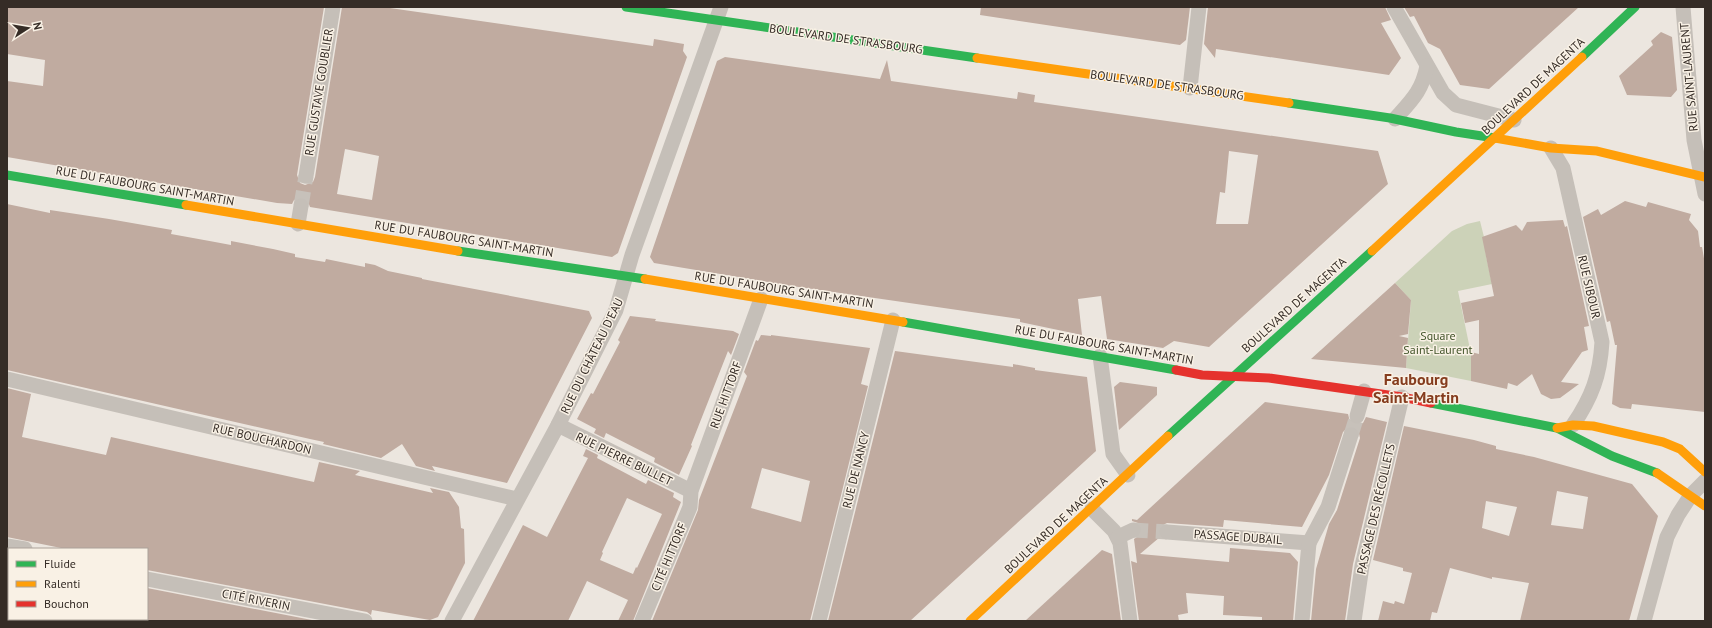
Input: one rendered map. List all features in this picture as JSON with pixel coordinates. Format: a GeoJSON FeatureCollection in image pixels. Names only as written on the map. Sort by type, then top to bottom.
{"type":"FeatureCollection","features":[{"type":"Feature","properties":{"kind":"main road","name":"BOULEVARD DE STRASBOURG"},"geometry":{"type":"LineString","coordinates":[[626,7],[719,14],[1190,88],[1395,118],[1456,132],[1551,148],[1597,151],[1703,176]]}},
{"type":"Feature","properties":{"kind":"main road","name":"BOULEVARD DE MAGENTA"},"geometry":{"type":"LineString","coordinates":[[970,621],[1233,377],[1495,138],[1635,7]]}},
{"type":"Feature","properties":{"kind":"main road","name":"RUE DU FAUBOURG SAINT-MARTIN"},"geometry":{"type":"LineString","coordinates":[[7,175],[421,245],[627,276],[893,320],[1202,375],[1269,378],[1402,397],[1557,428],[1612,456],[1654,471],[1705,506]]}},
{"type":"Feature","properties":{"kind":"main road","name":"RUE DU FAUBOURG SAINT-MARTIN"},"geometry":{"type":"LineString","coordinates":[[1557,428],[1573,424],[1593,426],[1663,442],[1680,449],[1705,472]]}},
{"type":"Feature","properties":{"kind":"street","name":"RUE GUSTAVE GOUBLIER"},"geometry":{"type":"LineString","coordinates":[[306,176],[333,7]]}},
{"type":"Feature","properties":{"kind":"street"},"geometry":{"type":"LineString","coordinates":[[1190,88],[1199,7]]}},
{"type":"Feature","properties":{"kind":"street"},"geometry":{"type":"LineString","coordinates":[[1394,7],[1443,93],[1456,105],[1514,120]]}},
{"type":"Feature","properties":{"kind":"street","name":"RUE SAINT-LAURENT"},"geometry":{"type":"LineString","coordinates":[[1683,7],[1705,194]]}},
{"type":"Feature","properties":{"kind":"street","name":"RUE DU CHÂTEAU D'EAU"},"geometry":{"type":"LineString","coordinates":[[452,621],[558,425],[616,310],[632,256],[719,14]]}},
{"type":"Feature","properties":{"kind":"street"},"geometry":{"type":"LineString","coordinates":[[1395,118],[1414,98],[1424,82],[1427,66]]}},
{"type":"Feature","properties":{"kind":"street","name":"RUE SIBOUR"},"geometry":{"type":"LineString","coordinates":[[1551,148],[1563,168],[1602,342],[1601,358],[1595,386],[1586,406],[1573,424]]}},
{"type":"Feature","properties":{"kind":"street"},"geometry":{"type":"LineString","coordinates":[[298,224],[301,206]]}},
{"type":"Feature","properties":{"kind":"street","name":"RUE HITTORF"},"geometry":{"type":"LineString","coordinates":[[691,491],[761,298]]}},
{"type":"Feature","properties":{"kind":"street","name":"RUE DE NANCY"},"geometry":{"type":"LineString","coordinates":[[819,621],[893,320]]}},
{"type":"Feature","properties":{"kind":"street"},"geometry":{"type":"LineString","coordinates":[[1100,356],[1113,454],[1128,475]]}},
{"type":"Feature","properties":{"kind":"street","name":"RUE BOUCHARDON"},"geometry":{"type":"LineString","coordinates":[[7,379],[517,499]]}},
{"type":"Feature","properties":{"kind":"street"},"geometry":{"type":"LineString","coordinates":[[1357,416],[1364,391]]}},
{"type":"Feature","properties":{"kind":"street","name":"PASSAGE DES RÉCOLLETS"},"geometry":{"type":"LineString","coordinates":[[1354,621],[1362,566],[1402,397]]}},
{"type":"Feature","properties":{"kind":"street","name":"RUE PIERRE BULLET"},"geometry":{"type":"LineString","coordinates":[[558,425],[691,491]]}},
{"type":"Feature","properties":{"kind":"street"},"geometry":{"type":"LineString","coordinates":[[1302,621],[1309,543],[1328,507],[1351,435]]}},
{"type":"Feature","properties":{"kind":"street"},"geometry":{"type":"LineString","coordinates":[[1644,621],[1666,537],[1678,515],[1691,496],[1705,481]]}},
{"type":"Feature","properties":{"kind":"street","name":"CITÉ HITTORF"},"geometry":{"type":"LineString","coordinates":[[642,621],[690,507],[691,491]]}},
{"type":"Feature","properties":{"kind":"street"},"geometry":{"type":"LineString","coordinates":[[1092,509],[1118,537],[1122,548],[1130,621]]}},
{"type":"Feature","properties":{"kind":"street"},"geometry":{"type":"LineString","coordinates":[[1118,537],[1133,530]]}},
{"type":"Feature","properties":{"kind":"street","name":"PASSAGE DUBAIL"},"geometry":{"type":"LineString","coordinates":[[1167,532],[1309,543]]}},
{"type":"Feature","properties":{"kind":"street"},"geometry":{"type":"LineString","coordinates":[[7,546],[19,548]]}},
{"type":"Feature","properties":{"kind":"street","name":"CITÉ RIVERIN"},"geometry":{"type":"LineString","coordinates":[[148,579],[365,621]]}},
{"type":"Feature","properties":{"kind":"green space","name":"Square Saint-Laurent"},"geometry":{"type":"Polygon","coordinates":[[[1480,221],[1492,284],[1458,291],[1471,354],[1471,381],[1406,368],[1411,300],[1395,283],[1452,231],[1467,224],[1480,221]]]}},
{"type":"Feature","properties":{"kind":"building"},"geometry":{"type":"Polygon","coordinates":[[[7,7],[324,7],[297,175],[300,183],[305,185],[313,182],[315,177],[342,7],[383,7],[653,46],[654,39],[684,44],[683,51],[687,57],[618,253],[612,257],[310,207],[307,199],[302,197],[294,200],[292,204],[277,203],[7,157],[7,81],[43,86],[45,60],[7,54],[7,7]],[[345,149],[337,194],[372,200],[379,156],[345,149]]]}},
{"type":"Feature","properties":{"kind":"building"},"geometry":{"type":"Polygon","coordinates":[[[981,7],[1190,7],[1186,40],[1180,45],[980,15],[981,7]]]}},
{"type":"Feature","properties":{"kind":"building"},"geometry":{"type":"Polygon","coordinates":[[[1208,7],[1385,7],[1391,20],[1381,23],[1401,58],[1389,75],[1216,49],[1215,58],[1204,44],[1208,7]]]}},
{"type":"Feature","properties":{"kind":"building"},"geometry":{"type":"Polygon","coordinates":[[[1404,7],[1579,7],[1489,89],[1460,85],[1440,49],[1428,43],[1414,16],[1410,17],[1404,7]]]}},
{"type":"Feature","properties":{"kind":"building"},"geometry":{"type":"Polygon","coordinates":[[[1661,32],[1672,37],[1677,90],[1671,97],[1627,95],[1619,76],[1653,45],[1651,41],[1661,32]]]}},
{"type":"Feature","properties":{"kind":"building"},"geometry":{"type":"Polygon","coordinates":[[[725,57],[880,79],[887,60],[891,81],[1017,99],[1018,92],[1035,95],[1034,102],[1378,151],[1388,184],[1209,347],[1174,341],[1163,348],[1107,339],[1101,296],[1078,299],[1082,335],[1020,322],[1020,319],[792,286],[654,263],[650,257],[717,61],[725,57]],[[1229,151],[1225,193],[1220,192],[1216,224],[1248,224],[1258,155],[1229,151]]]}},
{"type":"Feature","properties":{"kind":"building"},"geometry":{"type":"Polygon","coordinates":[[[1625,201],[1646,207],[1648,202],[1691,214],[1689,220],[1698,231],[1700,247],[1702,247],[1705,264],[1705,412],[1632,404],[1631,409],[1620,408],[1612,404],[1617,345],[1615,345],[1610,321],[1607,322],[1583,217],[1598,209],[1601,215],[1625,201]]]}},
{"type":"Feature","properties":{"kind":"building"},"geometry":{"type":"Polygon","coordinates":[[[7,204],[50,213],[50,210],[172,230],[171,234],[231,245],[231,241],[295,254],[295,257],[325,262],[326,259],[365,267],[365,263],[375,265],[388,271],[422,279],[589,311],[592,318],[507,483],[432,466],[435,471],[416,466],[402,444],[381,458],[323,444],[324,442],[7,370],[7,204]]]}},
{"type":"Feature","properties":{"kind":"building"},"geometry":{"type":"Polygon","coordinates":[[[1563,220],[1565,227],[1567,226],[1589,326],[1584,327],[1588,350],[1582,352],[1561,382],[1579,384],[1560,398],[1551,399],[1541,394],[1532,374],[1517,386],[1508,383],[1507,389],[1471,381],[1471,352],[1479,354],[1479,320],[1465,323],[1461,303],[1494,296],[1482,237],[1516,225],[1522,231],[1527,222],[1563,220]]]}},
{"type":"Feature","properties":{"kind":"building"},"geometry":{"type":"Polygon","coordinates":[[[1395,283],[1411,300],[1408,334],[1399,336],[1408,338],[1406,368],[1311,359],[1395,283]]]}},
{"type":"Feature","properties":{"kind":"building"},"geometry":{"type":"Polygon","coordinates":[[[630,316],[656,319],[655,321],[733,331],[739,334],[731,355],[728,351],[691,445],[692,446],[679,475],[654,462],[655,458],[606,433],[604,438],[594,433],[596,429],[577,419],[591,393],[593,394],[620,342],[618,340],[630,316]]]}},
{"type":"Feature","properties":{"kind":"building"},"geometry":{"type":"Polygon","coordinates":[[[761,335],[771,335],[870,348],[861,384],[868,386],[810,621],[652,621],[698,510],[699,500],[747,376],[744,372],[756,340],[758,341],[761,335]],[[762,468],[751,508],[801,522],[810,481],[762,468]]]}},
{"type":"Feature","properties":{"kind":"building"},"geometry":{"type":"Polygon","coordinates":[[[895,351],[1013,367],[1013,364],[1035,368],[1035,370],[1087,377],[1096,451],[910,621],[828,621],[895,351]]]}},
{"type":"Feature","properties":{"kind":"building"},"geometry":{"type":"Polygon","coordinates":[[[1120,382],[1157,387],[1157,395],[1119,430],[1114,387],[1120,382]]]}},
{"type":"Feature","properties":{"kind":"building"},"geometry":{"type":"Polygon","coordinates":[[[7,388],[31,394],[22,437],[106,455],[111,437],[314,482],[319,462],[360,471],[355,475],[433,493],[430,488],[449,492],[459,507],[461,528],[464,529],[465,563],[438,617],[430,620],[372,610],[371,615],[367,612],[148,570],[148,548],[61,548],[7,537],[7,388]]]}},
{"type":"Feature","properties":{"kind":"building"},"geometry":{"type":"Polygon","coordinates":[[[1265,402],[1348,414],[1350,422],[1355,425],[1363,423],[1366,417],[1387,422],[1353,564],[1345,621],[1311,621],[1316,569],[1329,524],[1337,510],[1360,438],[1358,429],[1349,426],[1343,432],[1329,475],[1302,527],[1224,520],[1223,527],[1167,523],[1159,527],[1158,532],[1160,537],[1140,554],[1229,562],[1230,548],[1290,553],[1298,562],[1293,621],[1262,621],[1262,617],[1223,615],[1224,596],[1186,593],[1188,613],[1178,615],[1179,621],[1139,621],[1131,561],[1137,563],[1134,539],[1140,535],[1142,530],[1138,523],[1132,521],[1132,519],[1137,520],[1265,402]]]}},
{"type":"Feature","properties":{"kind":"building"},"geometry":{"type":"Polygon","coordinates":[[[1404,426],[1474,440],[1496,446],[1496,449],[1534,457],[1632,484],[1658,516],[1629,621],[1520,621],[1529,583],[1492,577],[1492,579],[1450,568],[1437,613],[1432,612],[1430,621],[1378,621],[1383,601],[1394,604],[1395,601],[1404,604],[1412,573],[1403,571],[1403,568],[1373,560],[1404,426]],[[1557,491],[1551,525],[1583,529],[1588,497],[1557,491]],[[1486,501],[1482,528],[1509,536],[1517,507],[1486,501]]]}},
{"type":"Feature","properties":{"kind":"building"},"geometry":{"type":"Polygon","coordinates":[[[586,449],[598,455],[597,458],[646,484],[648,480],[674,493],[673,497],[681,502],[633,621],[618,621],[628,600],[587,581],[568,621],[473,621],[523,525],[547,537],[588,458],[583,456],[586,449]],[[627,498],[602,552],[603,553],[600,560],[633,574],[662,514],[627,498]]]}},
{"type":"Feature","properties":{"kind":"building"},"geometry":{"type":"Polygon","coordinates":[[[1102,550],[1112,554],[1121,621],[1025,621],[1102,550]]]}},
{"type":"Feature","properties":{"kind":"building"},"geometry":{"type":"Polygon","coordinates":[[[148,588],[317,621],[147,621],[148,588]]]}},
{"type":"Feature","properties":{"kind":"tunnel"},"geometry":{"type":"LineString","coordinates":[[301,206],[306,176]]}},
{"type":"Feature","properties":{"kind":"tunnel"},"geometry":{"type":"LineString","coordinates":[[1351,435],[1357,416]]}},
{"type":"Feature","properties":{"kind":"tunnel"},"geometry":{"type":"LineString","coordinates":[[1133,530],[1167,532]]}},
{"type":"Feature","properties":{"kind":"traffic: fast"},"geometry":{"type":"LineString","coordinates":[[626,7],[977,58]]}},
{"type":"Feature","properties":{"kind":"traffic: fast"},"geometry":{"type":"LineString","coordinates":[[1582,57],[1635,7]]}},
{"type":"Feature","properties":{"kind":"traffic: fast"},"geometry":{"type":"LineString","coordinates":[[1289,103],[1390,118],[1456,132],[1495,138]]}},
{"type":"Feature","properties":{"kind":"traffic: fast"},"geometry":{"type":"LineString","coordinates":[[7,175],[186,205]]}},
{"type":"Feature","properties":{"kind":"traffic: fast"},"geometry":{"type":"LineString","coordinates":[[458,251],[645,279]]}},
{"type":"Feature","properties":{"kind":"traffic: fast"},"geometry":{"type":"LineString","coordinates":[[1168,436],[1372,251]]}},
{"type":"Feature","properties":{"kind":"traffic: fast"},"geometry":{"type":"LineString","coordinates":[[903,322],[1176,370]]}},
{"type":"Feature","properties":{"kind":"traffic: fast"},"geometry":{"type":"LineString","coordinates":[[1431,403],[1557,428],[1612,456],[1657,473]]}},
{"type":"Feature","properties":{"kind":"traffic: slow"},"geometry":{"type":"LineString","coordinates":[[1372,251],[1582,57]]}},
{"type":"Feature","properties":{"kind":"traffic: slow"},"geometry":{"type":"LineString","coordinates":[[977,58],[1289,103]]}},
{"type":"Feature","properties":{"kind":"traffic: slow"},"geometry":{"type":"LineString","coordinates":[[1495,138],[1551,148],[1597,151],[1705,177]]}},
{"type":"Feature","properties":{"kind":"traffic: slow"},"geometry":{"type":"LineString","coordinates":[[186,205],[458,251]]}},
{"type":"Feature","properties":{"kind":"traffic: slow"},"geometry":{"type":"LineString","coordinates":[[645,279],[903,322]]}},
{"type":"Feature","properties":{"kind":"traffic: slow"},"geometry":{"type":"LineString","coordinates":[[1557,428],[1573,425],[1593,426],[1663,442],[1680,449],[1705,472]]}},
{"type":"Feature","properties":{"kind":"traffic: slow"},"geometry":{"type":"LineString","coordinates":[[970,621],[1168,436]]}},
{"type":"Feature","properties":{"kind":"traffic: slow"},"geometry":{"type":"LineString","coordinates":[[1657,473],[1705,506]]}},
{"type":"Feature","properties":{"kind":"traffic: jam"},"geometry":{"type":"LineString","coordinates":[[1176,370],[1202,375],[1269,378],[1402,397],[1431,403]]}},
{"type":"Feature","properties":{"kind":"district","name":"Faubourg Saint-Martin"},"geometry":{"type":"Point","coordinates":[1416,388]}}]}
